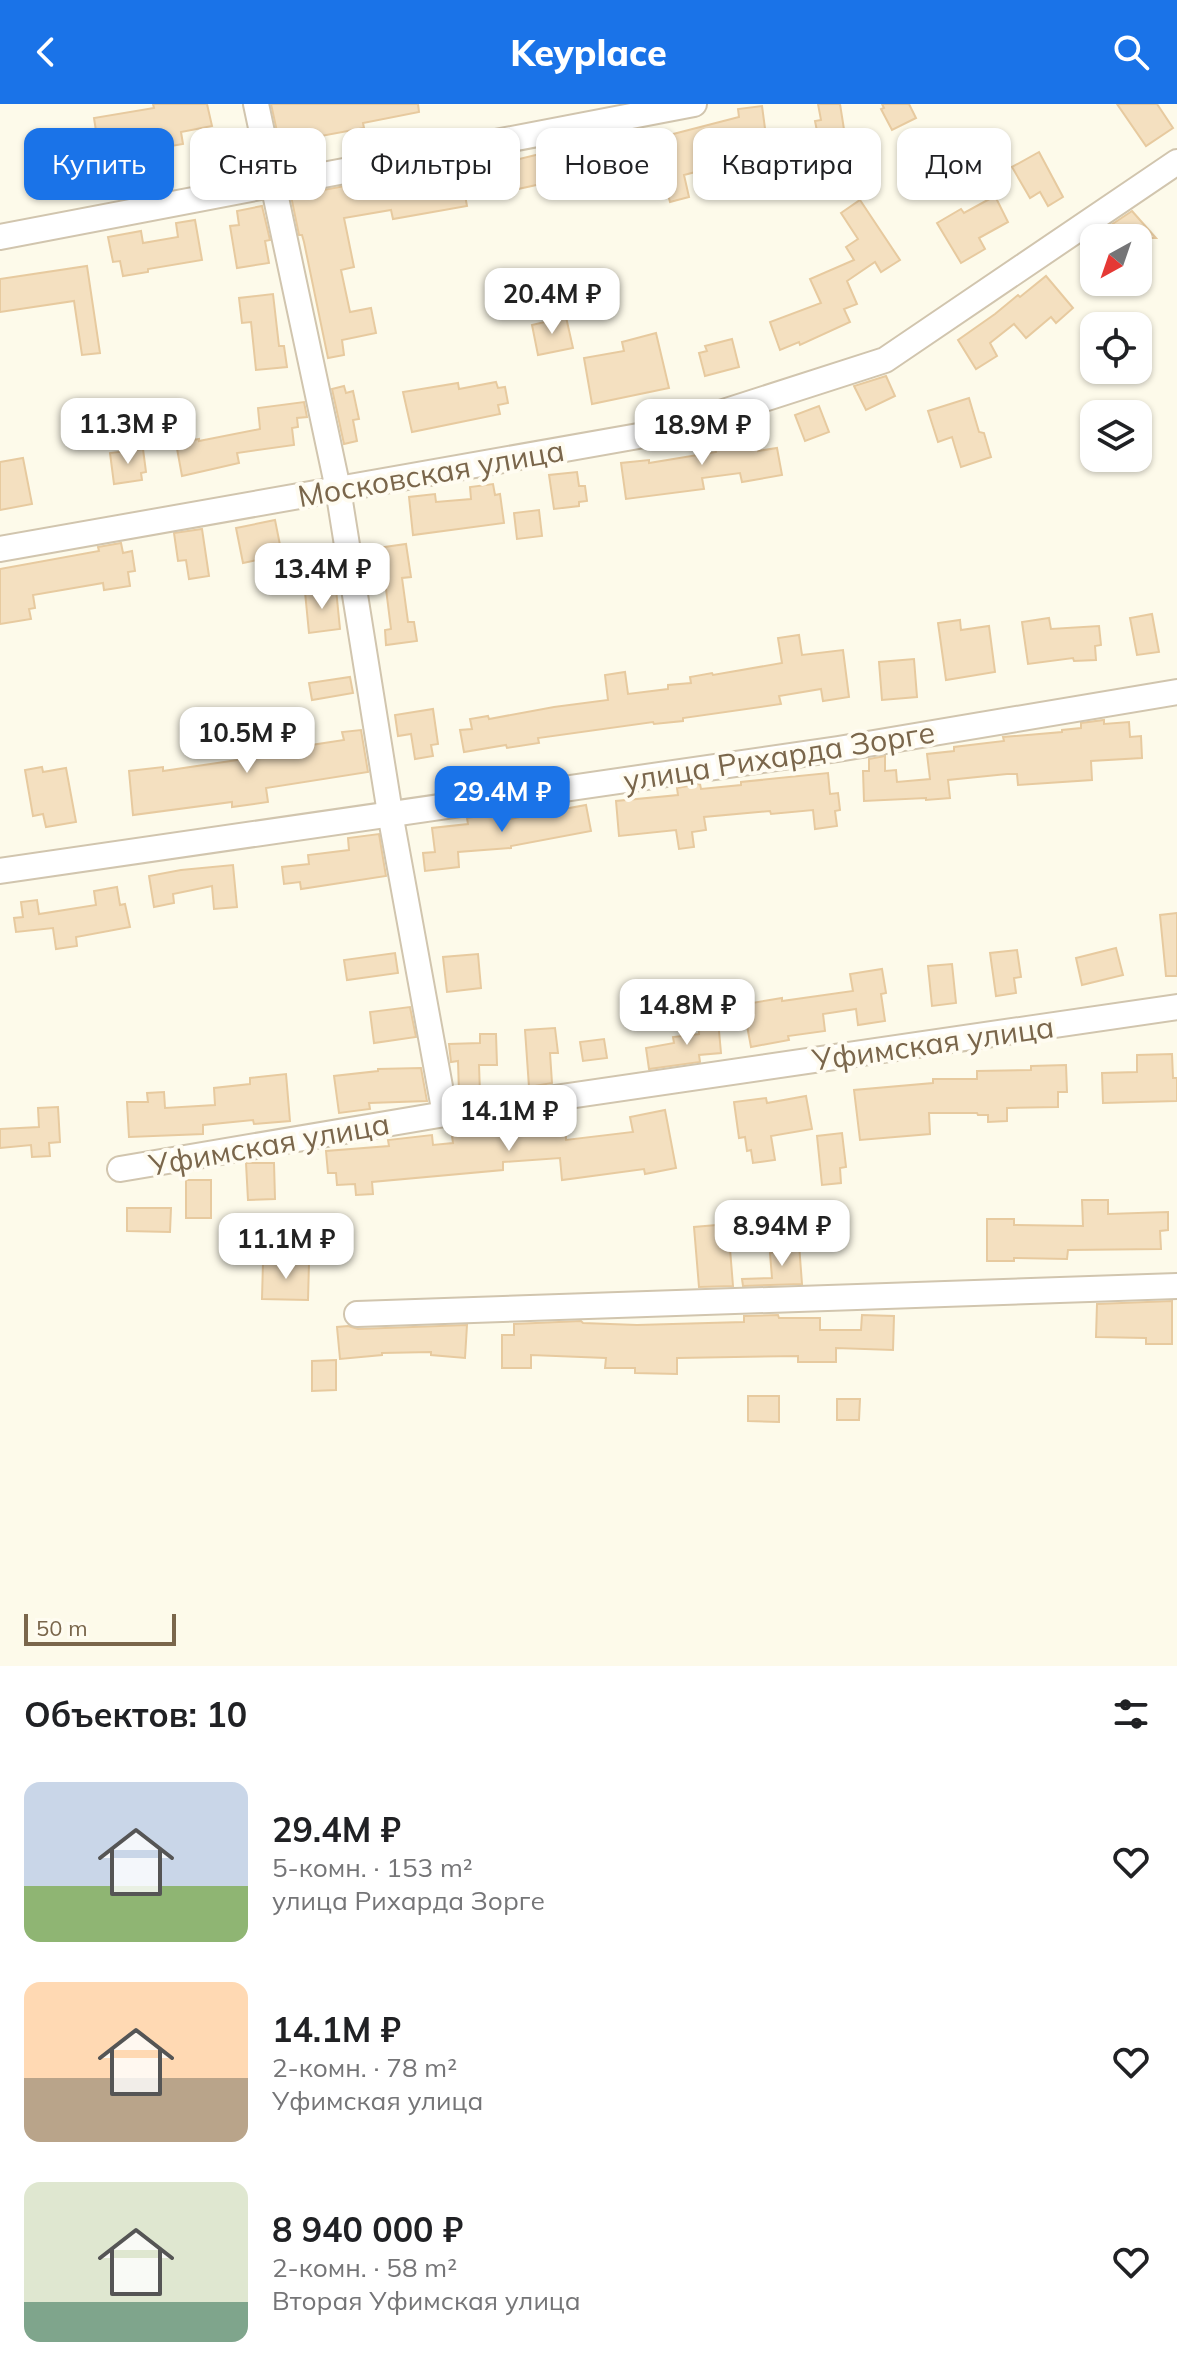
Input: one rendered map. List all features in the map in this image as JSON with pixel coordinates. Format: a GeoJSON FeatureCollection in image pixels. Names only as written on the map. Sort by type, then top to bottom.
{"type":"FeatureCollection","features":[{"type":"Feature","properties":{"kind":"street"},"geometry":{"type":"LineString","coordinates":[[256,104],[261,128]]}},
{"type":"Feature","properties":{"kind":"street"},"geometry":{"type":"LineString","coordinates":[[326,174],[694,104]]}},
{"type":"Feature","properties":{"kind":"street","name":"Московская улица"},"geometry":{"type":"LineString","coordinates":[[0,549],[661,432],[885,360],[1177,162]]}},
{"type":"Feature","properties":{"kind":"street"},"geometry":{"type":"LineString","coordinates":[[0,237],[191,200]]}},
{"type":"Feature","properties":{"kind":"street"},"geometry":{"type":"LineString","coordinates":[[276,200],[338,489],[390,813],[445,1114]]}},
{"type":"Feature","properties":{"kind":"street","name":"улица Рихарда Зорге"},"geometry":{"type":"LineString","coordinates":[[0,871],[838,749],[1177,692]]}},
{"type":"Feature","properties":{"kind":"street","name":"Уфимская улица"},"geometry":{"type":"LineString","coordinates":[[120,1169],[445,1114],[1177,1007]]}},
{"type":"Feature","properties":{"kind":"street"},"geometry":{"type":"LineString","coordinates":[[357,1314],[1177,1286]]}},
{"type":"Feature","properties":{"kind":"building"},"geometry":{"type":"Polygon","coordinates":[[[153,104],[207,104],[212,126],[181,132],[183,144],[174,146],[174,128],[96,128],[94,118],[154,108],[153,104]]]}},
{"type":"Feature","properties":{"kind":"building"},"geometry":{"type":"Polygon","coordinates":[[[271,104],[418,104],[419,112],[363,123],[364,128],[342,128],[342,132],[326,135],[326,128],[276,128],[271,104]]]}},
{"type":"Feature","properties":{"kind":"building"},"geometry":{"type":"Polygon","coordinates":[[[818,104],[840,104],[844,128],[816,128],[815,121],[821,120],[818,104]]]}},
{"type":"Feature","properties":{"kind":"building"},"geometry":{"type":"Polygon","coordinates":[[[882,104],[909,104],[916,118],[892,130],[881,109],[884,108],[882,104]]]}},
{"type":"Feature","properties":{"kind":"building"},"geometry":{"type":"Polygon","coordinates":[[[1117,104],[1157,104],[1173,128],[1146,146],[1117,104]]]}},
{"type":"Feature","properties":{"kind":"building"},"geometry":{"type":"Polygon","coordinates":[[[762,106],[765,128],[696,128],[739,117],[738,109],[762,106]]]}},
{"type":"Feature","properties":{"kind":"building"},"geometry":{"type":"Polygon","coordinates":[[[693,129],[693,173],[684,175],[689,197],[670,202],[677,200],[677,133],[693,129]]]}},
{"type":"Feature","properties":{"kind":"building"},"geometry":{"type":"Polygon","coordinates":[[[1039,152],[1063,197],[1048,206],[1040,192],[1030,198],[1012,167],[1039,152]]]}},
{"type":"Feature","properties":{"kind":"building"},"geometry":{"type":"Polygon","coordinates":[[[536,155],[536,185],[520,189],[520,159],[536,155]]]}},
{"type":"Feature","properties":{"kind":"building"},"geometry":{"type":"Polygon","coordinates":[[[342,187],[342,200],[466,200],[467,206],[393,219],[391,210],[344,218],[354,267],[341,270],[350,312],[371,308],[376,333],[342,340],[344,355],[328,358],[304,242],[302,235],[299,235],[292,200],[326,200],[326,190],[342,187]]]}},
{"type":"Feature","properties":{"kind":"building"},"geometry":{"type":"Polygon","coordinates":[[[860,200],[900,260],[881,272],[875,262],[847,281],[857,304],[844,309],[850,322],[800,345],[799,342],[780,350],[770,322],[821,303],[810,279],[854,260],[846,247],[858,239],[841,213],[860,200]]]}},
{"type":"Feature","properties":{"kind":"building"},"geometry":{"type":"Polygon","coordinates":[[[988,200],[997,200],[1008,222],[979,238],[985,249],[961,263],[937,223],[961,209],[964,213],[988,200]]]}},
{"type":"Feature","properties":{"kind":"building"},"geometry":{"type":"Polygon","coordinates":[[[262,206],[270,240],[265,241],[269,263],[237,268],[230,226],[239,225],[237,211],[262,206]]]}},
{"type":"Feature","properties":{"kind":"building"},"geometry":{"type":"Polygon","coordinates":[[[1132,211],[1144,224],[1112,224],[1132,211]]]}},
{"type":"Feature","properties":{"kind":"building"},"geometry":{"type":"Polygon","coordinates":[[[195,220],[202,260],[123,276],[120,261],[113,262],[108,237],[141,231],[143,243],[178,237],[176,223],[195,220]]]}},
{"type":"Feature","properties":{"kind":"building"},"geometry":{"type":"Polygon","coordinates":[[[87,266],[100,353],[82,355],[74,301],[0,312],[0,279],[87,266]]]}},
{"type":"Feature","properties":{"kind":"building"},"geometry":{"type":"Polygon","coordinates":[[[1046,276],[1073,308],[1056,323],[1051,317],[1026,338],[1014,324],[990,343],[997,356],[976,369],[958,340],[1046,276]]]}},
{"type":"Feature","properties":{"kind":"building"},"geometry":{"type":"Polygon","coordinates":[[[273,294],[279,346],[284,346],[287,367],[256,370],[251,322],[242,323],[239,298],[273,294]]]}},
{"type":"Feature","properties":{"kind":"building"},"geometry":{"type":"Polygon","coordinates":[[[566,317],[573,348],[538,355],[532,325],[566,317]]]}},
{"type":"Feature","properties":{"kind":"building"},"geometry":{"type":"Polygon","coordinates":[[[656,333],[669,388],[592,404],[584,358],[624,351],[622,342],[656,333]]]}},
{"type":"Feature","properties":{"kind":"building"},"geometry":{"type":"Polygon","coordinates":[[[732,339],[739,367],[705,376],[699,353],[707,351],[705,346],[732,339]]]}},
{"type":"Feature","properties":{"kind":"building"},"geometry":{"type":"Polygon","coordinates":[[[886,376],[895,396],[866,410],[854,386],[886,376]]]}},
{"type":"Feature","properties":{"kind":"building"},"geometry":{"type":"Polygon","coordinates":[[[496,382],[498,388],[505,387],[508,403],[498,405],[500,414],[412,432],[403,392],[458,383],[459,389],[496,382]]]}},
{"type":"Feature","properties":{"kind":"building"},"geometry":{"type":"Polygon","coordinates":[[[344,386],[346,393],[353,391],[359,419],[353,420],[357,441],[344,444],[332,389],[344,386]]]}},
{"type":"Feature","properties":{"kind":"building"},"geometry":{"type":"Polygon","coordinates":[[[969,398],[979,432],[984,433],[991,457],[961,467],[952,437],[938,442],[928,411],[969,398]]]}},
{"type":"Feature","properties":{"kind":"building"},"geometry":{"type":"Polygon","coordinates":[[[304,402],[307,417],[297,418],[298,427],[292,428],[294,445],[237,453],[239,463],[182,476],[176,443],[260,429],[258,408],[304,402]]]}},
{"type":"Feature","properties":{"kind":"building"},"geometry":{"type":"Polygon","coordinates":[[[819,406],[829,432],[805,441],[795,415],[819,406]]]}},
{"type":"Feature","properties":{"kind":"building"},"geometry":{"type":"Polygon","coordinates":[[[754,426],[758,451],[777,448],[782,475],[742,482],[740,473],[702,478],[704,489],[626,499],[621,463],[649,460],[649,463],[716,452],[714,439],[733,436],[732,429],[754,426]]]}},
{"type":"Feature","properties":{"kind":"building"},"geometry":{"type":"Polygon","coordinates":[[[143,449],[146,472],[141,473],[142,480],[114,484],[110,453],[143,449]]]}},
{"type":"Feature","properties":{"kind":"building"},"geometry":{"type":"Polygon","coordinates":[[[23,458],[32,504],[0,510],[0,462],[23,458]]]}},
{"type":"Feature","properties":{"kind":"building"},"geometry":{"type":"Polygon","coordinates":[[[577,472],[579,486],[585,486],[587,501],[579,502],[579,506],[554,509],[549,475],[577,472]]]}},
{"type":"Feature","properties":{"kind":"building"},"geometry":{"type":"Polygon","coordinates":[[[493,484],[495,495],[500,494],[504,523],[413,535],[409,497],[435,494],[436,502],[471,499],[470,487],[493,484]]]}},
{"type":"Feature","properties":{"kind":"building"},"geometry":{"type":"Polygon","coordinates":[[[539,510],[542,536],[517,539],[514,513],[539,510]]]}},
{"type":"Feature","properties":{"kind":"building"},"geometry":{"type":"Polygon","coordinates":[[[275,520],[282,555],[243,563],[236,528],[275,520]]]}},
{"type":"Feature","properties":{"kind":"building"},"geometry":{"type":"Polygon","coordinates":[[[202,529],[209,576],[189,579],[186,560],[178,561],[174,533],[202,529]]]}},
{"type":"Feature","properties":{"kind":"building"},"geometry":{"type":"Polygon","coordinates":[[[121,543],[123,553],[132,551],[135,571],[128,572],[130,586],[104,590],[103,583],[33,595],[35,608],[29,609],[31,619],[0,624],[0,569],[99,551],[98,547],[121,543]]]}},
{"type":"Feature","properties":{"kind":"building"},"geometry":{"type":"Polygon","coordinates":[[[406,544],[411,577],[402,578],[408,622],[414,622],[417,641],[386,645],[385,630],[391,629],[385,581],[368,583],[363,550],[406,544]]]}},
{"type":"Feature","properties":{"kind":"building"},"geometry":{"type":"Polygon","coordinates":[[[336,589],[340,629],[309,633],[305,592],[336,589]]]}},
{"type":"Feature","properties":{"kind":"building"},"geometry":{"type":"Polygon","coordinates":[[[1152,614],[1159,652],[1137,655],[1130,618],[1152,614]]]}},
{"type":"Feature","properties":{"kind":"building"},"geometry":{"type":"Polygon","coordinates":[[[1049,618],[1051,629],[1099,626],[1101,645],[1095,646],[1096,660],[1074,661],[1073,658],[1028,664],[1022,622],[1049,618]]]}},
{"type":"Feature","properties":{"kind":"building"},"geometry":{"type":"Polygon","coordinates":[[[960,620],[961,630],[989,626],[995,672],[946,680],[938,623],[960,620]]]}},
{"type":"Feature","properties":{"kind":"building"},"geometry":{"type":"Polygon","coordinates":[[[799,635],[802,655],[843,650],[849,697],[823,701],[821,689],[779,696],[781,704],[683,718],[683,721],[653,722],[538,738],[539,743],[464,752],[460,730],[472,729],[470,719],[488,716],[489,719],[608,700],[605,675],[625,672],[628,694],[691,683],[690,677],[782,663],[778,638],[799,635]]]}},
{"type":"Feature","properties":{"kind":"building"},"geometry":{"type":"Polygon","coordinates":[[[914,659],[917,697],[882,700],[879,662],[914,659]]]}},
{"type":"Feature","properties":{"kind":"building"},"geometry":{"type":"Polygon","coordinates":[[[350,677],[353,693],[312,700],[309,683],[350,677]]]}},
{"type":"Feature","properties":{"kind":"building"},"geometry":{"type":"Polygon","coordinates":[[[433,709],[438,744],[431,745],[433,756],[415,759],[411,734],[398,736],[395,715],[433,709]]]}},
{"type":"Feature","properties":{"kind":"building"},"geometry":{"type":"Polygon","coordinates":[[[1104,720],[1104,724],[1129,722],[1130,737],[1141,736],[1142,758],[1091,761],[1092,780],[1018,785],[1017,774],[1007,774],[948,780],[950,798],[864,801],[863,771],[869,771],[869,759],[885,756],[885,771],[896,770],[897,782],[930,779],[927,754],[954,751],[954,747],[1004,741],[1003,737],[1062,732],[1081,728],[1081,723],[1104,720]]]}},
{"type":"Feature","properties":{"kind":"building"},"geometry":{"type":"Polygon","coordinates":[[[361,730],[368,772],[266,788],[268,802],[232,807],[232,802],[133,815],[129,771],[163,767],[163,771],[285,753],[282,735],[309,731],[311,745],[344,740],[342,732],[361,730]]]}},
{"type":"Feature","properties":{"kind":"building"},"geometry":{"type":"Polygon","coordinates":[[[42,767],[43,772],[66,768],[76,822],[46,827],[43,814],[33,816],[25,770],[42,767]]]}},
{"type":"Feature","properties":{"kind":"building"},"geometry":{"type":"Polygon","coordinates":[[[828,773],[830,794],[838,793],[840,810],[835,811],[837,826],[815,829],[813,810],[771,814],[770,811],[704,817],[706,830],[692,832],[694,847],[679,849],[676,830],[619,836],[616,801],[678,795],[677,788],[700,784],[701,789],[828,773]]]}},
{"type":"Feature","properties":{"kind":"building"},"geometry":{"type":"Polygon","coordinates":[[[586,805],[591,831],[511,848],[458,852],[459,867],[425,871],[423,853],[435,852],[432,828],[468,824],[467,818],[492,814],[508,813],[509,819],[586,805]]]}},
{"type":"Feature","properties":{"kind":"building"},"geometry":{"type":"Polygon","coordinates":[[[379,834],[386,876],[301,889],[300,882],[284,884],[282,867],[309,864],[308,855],[349,850],[348,838],[379,834]]]}},
{"type":"Feature","properties":{"kind":"building"},"geometry":{"type":"Polygon","coordinates":[[[233,865],[237,907],[214,909],[212,886],[173,894],[174,903],[154,907],[149,876],[233,865]]]}},
{"type":"Feature","properties":{"kind":"building"},"geometry":{"type":"Polygon","coordinates":[[[117,887],[120,905],[125,904],[130,927],[76,937],[77,946],[56,949],[53,928],[16,932],[14,918],[23,917],[21,902],[37,900],[39,914],[96,905],[94,891],[117,887]]]}},
{"type":"Feature","properties":{"kind":"building"},"geometry":{"type":"Polygon","coordinates":[[[1177,913],[1177,976],[1166,976],[1160,915],[1177,913]]]}},
{"type":"Feature","properties":{"kind":"building"},"geometry":{"type":"Polygon","coordinates":[[[1116,948],[1123,975],[1082,985],[1076,958],[1116,948]]]}},
{"type":"Feature","properties":{"kind":"building"},"geometry":{"type":"Polygon","coordinates":[[[1017,950],[1021,977],[1014,978],[1016,993],[996,996],[990,953],[1017,950]]]}},
{"type":"Feature","properties":{"kind":"building"},"geometry":{"type":"Polygon","coordinates":[[[395,953],[398,973],[347,980],[344,960],[395,953]]]}},
{"type":"Feature","properties":{"kind":"building"},"geometry":{"type":"Polygon","coordinates":[[[478,954],[481,988],[447,992],[443,957],[478,954]]]}},
{"type":"Feature","properties":{"kind":"building"},"geometry":{"type":"Polygon","coordinates":[[[952,964],[956,1003],[932,1006],[928,966],[952,964]]]}},
{"type":"Feature","properties":{"kind":"building"},"geometry":{"type":"Polygon","coordinates":[[[882,969],[886,993],[881,994],[885,1021],[858,1025],[856,1009],[823,1014],[825,1031],[788,1036],[789,1040],[751,1047],[745,1015],[754,1013],[752,1003],[853,991],[850,974],[882,969]]]}},
{"type":"Feature","properties":{"kind":"building"},"geometry":{"type":"Polygon","coordinates":[[[410,1007],[416,1037],[374,1043],[370,1012],[410,1007]]]}},
{"type":"Feature","properties":{"kind":"building"},"geometry":{"type":"Polygon","coordinates":[[[718,1020],[721,1053],[699,1055],[700,1062],[649,1069],[646,1048],[674,1043],[673,1037],[699,1034],[698,1022],[718,1020]]]}},
{"type":"Feature","properties":{"kind":"building"},"geometry":{"type":"Polygon","coordinates":[[[555,1028],[558,1053],[550,1053],[552,1083],[529,1087],[525,1030],[555,1028]]]}},
{"type":"Feature","properties":{"kind":"building"},"geometry":{"type":"Polygon","coordinates":[[[480,1034],[496,1034],[497,1065],[479,1065],[480,1093],[459,1093],[458,1061],[451,1062],[449,1044],[480,1043],[480,1034]]]}},
{"type":"Feature","properties":{"kind":"building"},"geometry":{"type":"Polygon","coordinates":[[[604,1039],[607,1058],[583,1061],[580,1042],[604,1039]]]}},
{"type":"Feature","properties":{"kind":"building"},"geometry":{"type":"Polygon","coordinates":[[[1172,1054],[1173,1078],[1177,1078],[1177,1101],[1103,1103],[1102,1073],[1137,1072],[1137,1055],[1172,1054]]]}},
{"type":"Feature","properties":{"kind":"building"},"geometry":{"type":"Polygon","coordinates":[[[1066,1065],[1067,1092],[1058,1092],[1058,1107],[1007,1108],[1007,1121],[988,1122],[988,1115],[977,1113],[929,1113],[930,1134],[860,1140],[854,1090],[933,1083],[933,1079],[977,1079],[977,1071],[1031,1070],[1031,1066],[1066,1065]]]}},
{"type":"Feature","properties":{"kind":"building"},"geometry":{"type":"Polygon","coordinates":[[[421,1068],[427,1101],[369,1103],[370,1109],[339,1113],[334,1076],[378,1069],[421,1068]]]}},
{"type":"Feature","properties":{"kind":"building"},"geometry":{"type":"Polygon","coordinates":[[[286,1074],[290,1121],[254,1124],[253,1120],[203,1125],[203,1134],[129,1137],[127,1102],[148,1102],[147,1093],[164,1092],[165,1108],[215,1105],[214,1088],[250,1084],[250,1078],[286,1074]]]}},
{"type":"Feature","properties":{"kind":"building"},"geometry":{"type":"Polygon","coordinates":[[[806,1096],[812,1129],[771,1136],[775,1160],[753,1163],[745,1137],[739,1138],[734,1102],[766,1098],[767,1103],[806,1096]]]}},
{"type":"Feature","properties":{"kind":"building"},"geometry":{"type":"Polygon","coordinates":[[[58,1107],[60,1142],[49,1143],[50,1156],[32,1157],[31,1145],[0,1148],[0,1129],[39,1127],[38,1108],[58,1107]]]}},
{"type":"Feature","properties":{"kind":"building"},"geometry":{"type":"Polygon","coordinates":[[[665,1110],[676,1168],[645,1174],[644,1169],[562,1180],[560,1158],[503,1162],[503,1170],[372,1182],[373,1194],[356,1195],[355,1184],[337,1185],[336,1173],[328,1173],[326,1151],[389,1146],[388,1140],[432,1135],[433,1145],[453,1143],[452,1136],[493,1134],[492,1130],[523,1129],[522,1124],[565,1120],[566,1140],[633,1132],[630,1117],[665,1110]]]}},
{"type":"Feature","properties":{"kind":"building"},"geometry":{"type":"Polygon","coordinates":[[[842,1133],[846,1167],[840,1168],[841,1183],[822,1185],[817,1136],[842,1133]]]}},
{"type":"Feature","properties":{"kind":"building"},"geometry":{"type":"Polygon","coordinates":[[[246,1163],[274,1163],[275,1199],[248,1200],[246,1163]]]}},
{"type":"Feature","properties":{"kind":"building"},"geometry":{"type":"Polygon","coordinates":[[[186,1180],[211,1180],[211,1218],[186,1218],[186,1180]]]}},
{"type":"Feature","properties":{"kind":"building"},"geometry":{"type":"Polygon","coordinates":[[[1082,1200],[1108,1200],[1108,1214],[1168,1212],[1168,1230],[1160,1231],[1161,1249],[1068,1250],[1067,1259],[987,1261],[987,1219],[1014,1219],[1014,1225],[1083,1226],[1082,1200]]]}},
{"type":"Feature","properties":{"kind":"building"},"geometry":{"type":"Polygon","coordinates":[[[127,1208],[171,1208],[170,1232],[127,1231],[127,1208]]]}},
{"type":"Feature","properties":{"kind":"building"},"geometry":{"type":"Polygon","coordinates":[[[728,1224],[733,1286],[699,1287],[694,1227],[728,1224]]]}},
{"type":"Feature","properties":{"kind":"building"},"geometry":{"type":"Polygon","coordinates":[[[799,1244],[802,1284],[743,1286],[742,1279],[772,1278],[770,1253],[776,1252],[776,1246],[799,1244]]]}},
{"type":"Feature","properties":{"kind":"building"},"geometry":{"type":"Polygon","coordinates":[[[263,1262],[309,1263],[308,1300],[262,1299],[263,1262]]]}},
{"type":"Feature","properties":{"kind":"building"},"geometry":{"type":"Polygon","coordinates":[[[1172,1301],[1172,1344],[1146,1344],[1146,1338],[1096,1337],[1097,1304],[1172,1301]]]}},
{"type":"Feature","properties":{"kind":"building"},"geometry":{"type":"Polygon","coordinates":[[[778,1315],[779,1318],[820,1318],[820,1330],[861,1330],[862,1315],[894,1316],[893,1350],[836,1348],[836,1362],[798,1362],[798,1356],[677,1358],[677,1374],[635,1373],[635,1368],[605,1368],[606,1358],[531,1355],[531,1368],[502,1368],[502,1335],[514,1335],[514,1324],[581,1321],[637,1325],[744,1322],[744,1316],[778,1315]]]}},
{"type":"Feature","properties":{"kind":"building"},"geometry":{"type":"Polygon","coordinates":[[[467,1325],[465,1358],[431,1355],[431,1352],[382,1353],[340,1359],[337,1327],[467,1325]]]}},
{"type":"Feature","properties":{"kind":"building"},"geometry":{"type":"Polygon","coordinates":[[[336,1360],[336,1390],[312,1391],[312,1361],[336,1360]]]}},
{"type":"Feature","properties":{"kind":"building"},"geometry":{"type":"Polygon","coordinates":[[[748,1396],[779,1396],[779,1422],[748,1421],[748,1396]]]}},
{"type":"Feature","properties":{"kind":"building"},"geometry":{"type":"Polygon","coordinates":[[[837,1399],[860,1399],[859,1420],[837,1420],[837,1399]]]}}]}
